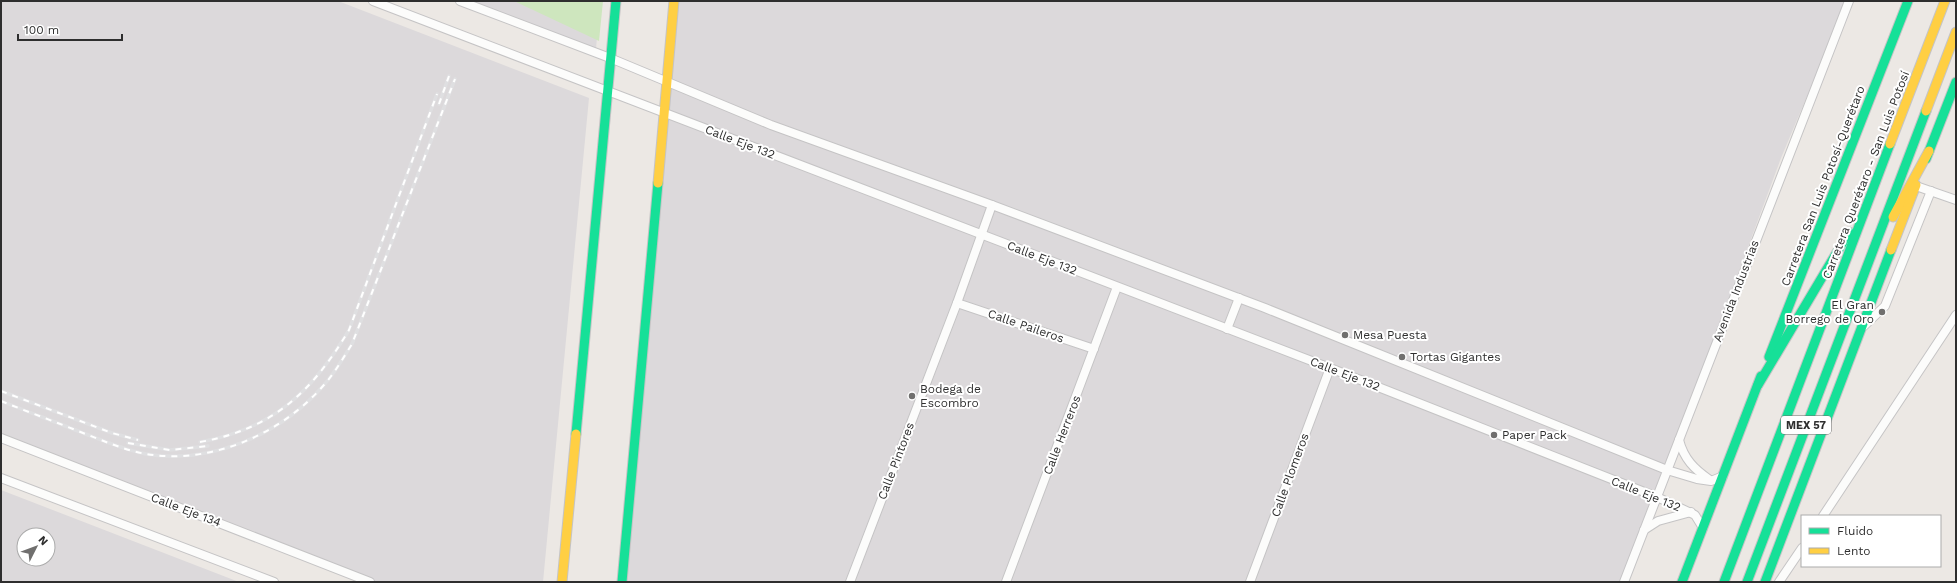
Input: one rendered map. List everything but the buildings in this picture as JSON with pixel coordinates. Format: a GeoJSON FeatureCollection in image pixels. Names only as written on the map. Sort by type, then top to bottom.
{"type":"FeatureCollection","features":[{"type":"Feature","properties":{"kind":"main road"},"geometry":{"type":"LineString","coordinates":[[562,582],[616,1]]}},
{"type":"Feature","properties":{"kind":"main road"},"geometry":{"type":"LineString","coordinates":[[622,582],[653,256],[666,82],[674,1]]}},
{"type":"Feature","properties":{"kind":"main road","name":"Carretera Querétaro - San Luis Potosí"},"geometry":{"type":"LineString","coordinates":[[1724,582],[1945,1]]}},
{"type":"Feature","properties":{"kind":"main road","name":"Carretera San Luis Potosí-Querétaro"},"geometry":{"type":"LineString","coordinates":[[1682,582],[1905,3]]}},
{"type":"Feature","properties":{"kind":"main road","name":"MEX 57"},"geometry":{"type":"LineString","coordinates":[[1747,582],[1956,32]]}},
{"type":"Feature","properties":{"kind":"main road"},"geometry":{"type":"LineString","coordinates":[[1767,581],[1956,82]]}},
{"type":"Feature","properties":{"kind":"main road"},"geometry":{"type":"LineString","coordinates":[[1865,269],[1929,151]]}},
{"type":"Feature","properties":{"kind":"main road"},"geometry":{"type":"LineString","coordinates":[[1758,385],[1869,198]]}},
{"type":"Feature","properties":{"kind":"street","name":"Calle Eje 132"},"geometry":{"type":"LineString","coordinates":[[373,1],[1330,368],[1657,497],[1695,515],[1703,528]]}},
{"type":"Feature","properties":{"kind":"street"},"geometry":{"type":"LineString","coordinates":[[460,1],[610,58],[771,125],[992,205],[1239,298],[1667,470],[1697,479],[1711,481],[1723,476]]}},
{"type":"Feature","properties":{"kind":"street","name":"Avenida Industrias"},"geometry":{"type":"LineString","coordinates":[[1624,582],[1849,1]]}},
{"type":"Feature","properties":{"kind":"street"},"geometry":{"type":"LineString","coordinates":[[1916,186],[1956,200]]}},
{"type":"Feature","properties":{"kind":"street"},"geometry":{"type":"LineString","coordinates":[[1862,328],[1885,306],[1931,191]]}},
{"type":"Feature","properties":{"kind":"street","name":"Calle Pintores"},"geometry":{"type":"LineString","coordinates":[[850,582],[957,303],[992,205]]}},
{"type":"Feature","properties":{"kind":"street","name":"Calle Herreros"},"geometry":{"type":"LineString","coordinates":[[1006,582],[1117,287]]}},
{"type":"Feature","properties":{"kind":"street"},"geometry":{"type":"LineString","coordinates":[[1227,329],[1239,298]]}},
{"type":"Feature","properties":{"kind":"street","name":"Calle Paileros"},"geometry":{"type":"LineString","coordinates":[[957,303],[1094,349]]}},
{"type":"Feature","properties":{"kind":"street"},"geometry":{"type":"LineString","coordinates":[[1824,515],[1956,315]]}},
{"type":"Feature","properties":{"kind":"street","name":"Calle Plomeros"},"geometry":{"type":"LineString","coordinates":[[1250,582],[1330,368]]}},
{"type":"Feature","properties":{"kind":"street","name":"Calle Eje 134"},"geometry":{"type":"LineString","coordinates":[[1,438],[370,582]]}},
{"type":"Feature","properties":{"kind":"street"},"geometry":{"type":"LineString","coordinates":[[1679,440],[1687,460],[1697,471],[1711,481]]}},
{"type":"Feature","properties":{"kind":"street"},"geometry":{"type":"LineString","coordinates":[[1,478],[274,582]]}},
{"type":"Feature","properties":{"kind":"street"},"geometry":{"type":"LineString","coordinates":[[1644,530],[1658,521],[1690,512]]}},
{"type":"Feature","properties":{"kind":"street"},"geometry":{"type":"LineString","coordinates":[[1779,582],[1801,549]]}},
{"type":"Feature","properties":{"kind":"shaded area"},"geometry":{"type":"Polygon","coordinates":[[[1,1],[338,1],[589,98],[543,582],[375,582],[1,437],[1,1]]]}},
{"type":"Feature","properties":{"kind":"shaded area"},"geometry":{"type":"Polygon","coordinates":[[[473,1],[600,1],[596,49],[473,1]]]}},
{"type":"Feature","properties":{"kind":"shaded area"},"geometry":{"type":"Polygon","coordinates":[[[677,1],[1847,1],[1781,158],[1672,452],[1621,582],[622,582],[677,1]]]}},
{"type":"Feature","properties":{"kind":"shaded area"},"geometry":{"type":"Polygon","coordinates":[[[1,490],[239,582],[1,582],[1,490]]]}},
{"type":"Feature","properties":{"kind":"green space"},"geometry":{"type":"Polygon","coordinates":[[[514,1],[603,1],[599,41],[514,1]]]}},
{"type":"Feature","properties":{"kind":"railway"},"geometry":{"type":"LineString","coordinates":[[439,104],[449,76]]}},
{"type":"Feature","properties":{"kind":"railway"},"geometry":{"type":"LineString","coordinates":[[1,401],[122,448],[146,454],[171,456],[195,455],[219,450],[266,432],[287,418],[306,403],[323,386],[335,371],[352,344],[455,79]]}},
{"type":"Feature","properties":{"kind":"railway"},"geometry":{"type":"LineString","coordinates":[[200,442],[226,436],[249,428],[269,417],[288,404],[305,389],[335,352],[349,330],[437,94]]}},
{"type":"Feature","properties":{"kind":"railway"},"geometry":{"type":"LineString","coordinates":[[1,391],[112,433],[138,440]]}},
{"type":"Feature","properties":{"kind":"railway"},"geometry":{"type":"LineString","coordinates":[[128,443],[170,450],[208,446]]}},
{"type":"Feature","properties":{"kind":"traffic: fast"},"geometry":{"type":"LineString","coordinates":[[576,434],[616,1]]}},
{"type":"Feature","properties":{"kind":"traffic: fast"},"geometry":{"type":"LineString","coordinates":[[1769,357],[1908,1]]}},
{"type":"Feature","properties":{"kind":"traffic: fast"},"geometry":{"type":"LineString","coordinates":[[1926,159],[1956,82]]}},
{"type":"Feature","properties":{"kind":"traffic: fast"},"geometry":{"type":"LineString","coordinates":[[1747,582],[1926,111]]}},
{"type":"Feature","properties":{"kind":"traffic: fast"},"geometry":{"type":"LineString","coordinates":[[1724,582],[1890,144]]}},
{"type":"Feature","properties":{"kind":"traffic: fast"},"geometry":{"type":"LineString","coordinates":[[622,582],[658,183]]}},
{"type":"Feature","properties":{"kind":"traffic: fast"},"geometry":{"type":"LineString","coordinates":[[1758,385],[1849,232]]}},
{"type":"Feature","properties":{"kind":"traffic: fast"},"geometry":{"type":"LineString","coordinates":[[1765,582],[1891,250]]}},
{"type":"Feature","properties":{"kind":"traffic: fast"},"geometry":{"type":"LineString","coordinates":[[1682,582],[1761,376]]}},
{"type":"Feature","properties":{"kind":"traffic: slow"},"geometry":{"type":"LineString","coordinates":[[658,183],[674,1]]}},
{"type":"Feature","properties":{"kind":"traffic: slow"},"geometry":{"type":"LineString","coordinates":[[1890,144],[1945,1]]}},
{"type":"Feature","properties":{"kind":"traffic: slow"},"geometry":{"type":"LineString","coordinates":[[1926,111],[1956,32]]}},
{"type":"Feature","properties":{"kind":"traffic: slow"},"geometry":{"type":"LineString","coordinates":[[1893,217],[1929,151]]}},
{"type":"Feature","properties":{"kind":"traffic: slow"},"geometry":{"type":"LineString","coordinates":[[1891,250],[1916,185]]}},
{"type":"Feature","properties":{"kind":"traffic: slow"},"geometry":{"type":"LineString","coordinates":[[562,582],[576,434]]}},
{"type":"Feature","properties":{"kind":"place","name":"El Gran Borrego de Oro"},"geometry":{"type":"Point","coordinates":[1882,312]}},
{"type":"Feature","properties":{"kind":"place","name":"Mesa Puesta"},"geometry":{"type":"Point","coordinates":[1345,335]}},
{"type":"Feature","properties":{"kind":"place","name":"Tortas Gigantes"},"geometry":{"type":"Point","coordinates":[1402,357]}},
{"type":"Feature","properties":{"kind":"place","name":"Bodega de Escombro"},"geometry":{"type":"Point","coordinates":[912,396]}},
{"type":"Feature","properties":{"kind":"place","name":"Paper Pack"},"geometry":{"type":"Point","coordinates":[1494,435]}}]}
